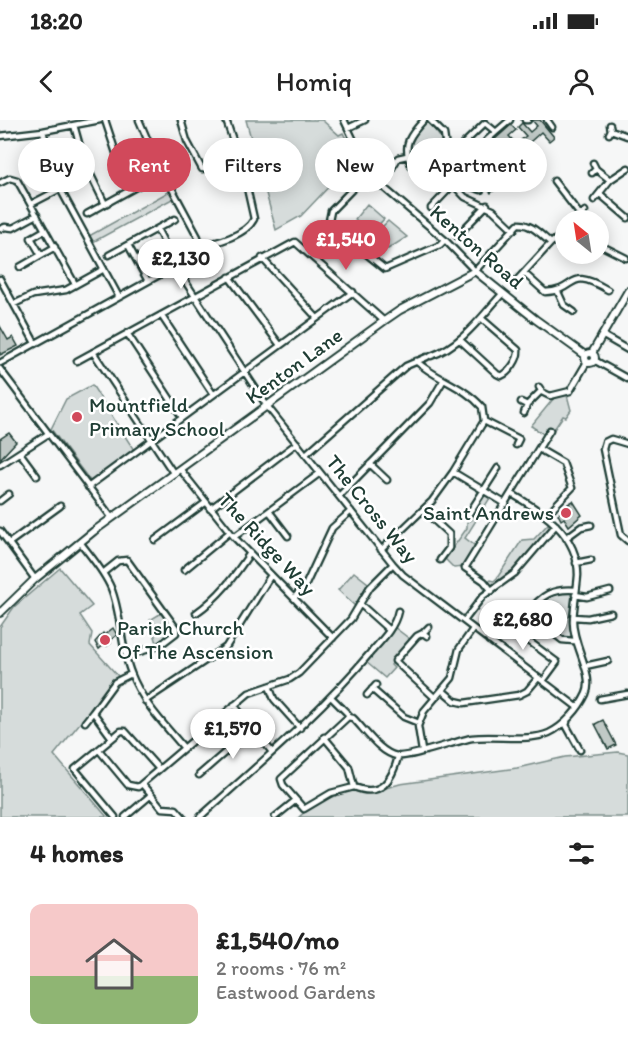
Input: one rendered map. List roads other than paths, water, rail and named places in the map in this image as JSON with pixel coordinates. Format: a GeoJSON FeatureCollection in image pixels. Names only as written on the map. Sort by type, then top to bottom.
{"type":"FeatureCollection","features":[{"type":"Feature","properties":{"kind":"main road","name":"Kenton Road"},"geometry":{"type":"LineString","coordinates":[[475,271],[590,358]]}},
{"type":"Feature","properties":{"kind":"main road","name":"Kenton Lane"},"geometry":{"type":"LineString","coordinates":[[0,613],[35,579],[80,542],[384,321],[400,310],[475,271]]}},
{"type":"Feature","properties":{"kind":"main road"},"geometry":{"type":"LineString","coordinates":[[590,358],[627,295]]}},
{"type":"Feature","properties":{"kind":"street"},"geometry":{"type":"LineString","coordinates":[[0,136],[43,131],[100,120]]}},
{"type":"Feature","properties":{"kind":"street"},"geometry":{"type":"LineString","coordinates":[[105,120],[111,138]]}},
{"type":"Feature","properties":{"kind":"street"},"geometry":{"type":"LineString","coordinates":[[0,363],[197,252],[200,243],[154,155],[139,120]]}},
{"type":"Feature","properties":{"kind":"street"},"geometry":{"type":"LineString","coordinates":[[181,120],[187,141],[203,169]]}},
{"type":"Feature","properties":{"kind":"street"},"geometry":{"type":"LineString","coordinates":[[226,120],[232,138]]}},
{"type":"Feature","properties":{"kind":"street","name":"Kenton Road"},"geometry":{"type":"LineString","coordinates":[[344,120],[353,138]]}},
{"type":"Feature","properties":{"kind":"street"},"geometry":{"type":"LineString","coordinates":[[348,128],[365,120]]}},
{"type":"Feature","properties":{"kind":"street"},"geometry":{"type":"LineString","coordinates":[[409,138],[424,120]]}},
{"type":"Feature","properties":{"kind":"street"},"geometry":{"type":"LineString","coordinates":[[430,120],[444,134],[445,138]]}},
{"type":"Feature","properties":{"kind":"street"},"geometry":{"type":"LineString","coordinates":[[489,138],[510,120]]}},
{"type":"Feature","properties":{"kind":"street"},"geometry":{"type":"LineString","coordinates":[[547,120],[552,127]]}},
{"type":"Feature","properties":{"kind":"street"},"geometry":{"type":"LineString","coordinates":[[469,138],[485,123],[496,132]]}},
{"type":"Feature","properties":{"kind":"street"},"geometry":{"type":"LineString","coordinates":[[72,124],[84,161],[105,204]]}},
{"type":"Feature","properties":{"kind":"street"},"geometry":{"type":"LineString","coordinates":[[610,130],[628,136]]}},
{"type":"Feature","properties":{"kind":"street"},"geometry":{"type":"LineString","coordinates":[[43,131],[44,138]]}},
{"type":"Feature","properties":{"kind":"street"},"geometry":{"type":"LineString","coordinates":[[395,163],[398,158],[407,156],[407,142]]}},
{"type":"Feature","properties":{"kind":"street"},"geometry":{"type":"LineString","coordinates":[[594,200],[610,180],[628,168]]}},
{"type":"Feature","properties":{"kind":"street"},"geometry":{"type":"LineString","coordinates":[[594,169],[610,180]]}},
{"type":"Feature","properties":{"kind":"street"},"geometry":{"type":"LineString","coordinates":[[0,183],[10,178],[17,180],[75,284]]}},
{"type":"Feature","properties":{"kind":"street"},"geometry":{"type":"LineString","coordinates":[[554,181],[574,210]]}},
{"type":"Feature","properties":{"kind":"street"},"geometry":{"type":"LineString","coordinates":[[31,204],[54,192]]}},
{"type":"Feature","properties":{"kind":"street"},"geometry":{"type":"LineString","coordinates":[[62,192],[119,297]]}},
{"type":"Feature","properties":{"kind":"street"},"geometry":{"type":"LineString","coordinates":[[87,214],[127,192]]}},
{"type":"Feature","properties":{"kind":"street"},"geometry":{"type":"LineString","coordinates":[[200,243],[220,242],[252,222],[254,214],[248,192]]}},
{"type":"Feature","properties":{"kind":"street"},"geometry":{"type":"LineString","coordinates":[[350,192],[331,211],[329,221],[332,226],[385,269],[440,245],[445,240]]}},
{"type":"Feature","properties":{"kind":"street","name":"Kenton Road"},"geometry":{"type":"LineString","coordinates":[[388,192],[445,240],[475,271]]}},
{"type":"Feature","properties":{"kind":"street"},"geometry":{"type":"LineString","coordinates":[[437,192],[442,197]]}},
{"type":"Feature","properties":{"kind":"street"},"geometry":{"type":"LineString","coordinates":[[431,208],[447,192]]}},
{"type":"Feature","properties":{"kind":"street"},"geometry":{"type":"LineString","coordinates":[[459,192],[465,197],[487,205],[514,230]]}},
{"type":"Feature","properties":{"kind":"street"},"geometry":{"type":"LineString","coordinates":[[600,194],[628,218]]}},
{"type":"Feature","properties":{"kind":"street"},"geometry":{"type":"LineString","coordinates":[[457,236],[466,231],[487,205]]}},
{"type":"Feature","properties":{"kind":"street"},"geometry":{"type":"LineString","coordinates":[[0,229],[5,226],[13,228],[37,215]]}},
{"type":"Feature","properties":{"kind":"street"},"geometry":{"type":"LineString","coordinates":[[109,255],[175,219]]}},
{"type":"Feature","properties":{"kind":"street"},"geometry":{"type":"LineString","coordinates":[[475,271],[518,224],[524,224],[551,243]]}},
{"type":"Feature","properties":{"kind":"street"},"geometry":{"type":"LineString","coordinates":[[157,229],[176,265]]}},
{"type":"Feature","properties":{"kind":"street"},"geometry":{"type":"LineString","coordinates":[[41,255],[31,238],[45,230]]}},
{"type":"Feature","properties":{"kind":"street"},"geometry":{"type":"LineString","coordinates":[[517,280],[555,240]]}},
{"type":"Feature","properties":{"kind":"street"},"geometry":{"type":"LineString","coordinates":[[77,361],[295,242],[384,321]]}},
{"type":"Feature","properties":{"kind":"street"},"geometry":{"type":"LineString","coordinates":[[128,245],[148,281]]}},
{"type":"Feature","properties":{"kind":"street"},"geometry":{"type":"LineString","coordinates":[[20,267],[55,247]]}},
{"type":"Feature","properties":{"kind":"street"},"geometry":{"type":"LineString","coordinates":[[609,250],[626,258]]}},
{"type":"Feature","properties":{"kind":"street"},"geometry":{"type":"LineString","coordinates":[[262,258],[317,318]]}},
{"type":"Feature","properties":{"kind":"street"},"geometry":{"type":"LineString","coordinates":[[14,304],[33,295],[61,291],[104,269]]}},
{"type":"Feature","properties":{"kind":"street"},"geometry":{"type":"LineString","coordinates":[[524,273],[545,292],[558,292],[574,279],[586,278],[608,290]]}},
{"type":"Feature","properties":{"kind":"street"},"geometry":{"type":"LineString","coordinates":[[229,277],[280,345]]}},
{"type":"Feature","properties":{"kind":"street"},"geometry":{"type":"LineString","coordinates":[[0,279],[35,344]]}},
{"type":"Feature","properties":{"kind":"street","name":"The Cross Way"},"geometry":{"type":"LineString","coordinates":[[185,281],[267,406],[403,575],[577,707]]}},
{"type":"Feature","properties":{"kind":"street"},"geometry":{"type":"LineString","coordinates":[[88,487],[353,292]]}},
{"type":"Feature","properties":{"kind":"street"},"geometry":{"type":"LineString","coordinates":[[558,292],[564,304],[574,312]]}},
{"type":"Feature","properties":{"kind":"street"},"geometry":{"type":"LineString","coordinates":[[306,454],[406,366],[445,350],[460,340],[503,293]]}},
{"type":"Feature","properties":{"kind":"street"},"geometry":{"type":"LineString","coordinates":[[161,315],[213,394]]}},
{"type":"Feature","properties":{"kind":"street"},"geometry":{"type":"LineString","coordinates":[[460,340],[497,374],[501,376],[508,372],[517,357],[518,350],[481,318]]}},
{"type":"Feature","properties":{"kind":"street"},"geometry":{"type":"LineString","coordinates":[[127,333],[182,417]]}},
{"type":"Feature","properties":{"kind":"street"},"geometry":{"type":"LineString","coordinates":[[602,335],[628,350]]}},
{"type":"Feature","properties":{"kind":"street"},"geometry":{"type":"LineString","coordinates":[[93,352],[174,474]]}},
{"type":"Feature","properties":{"kind":"street"},"geometry":{"type":"LineString","coordinates":[[524,413],[527,405],[540,389],[547,396],[553,397],[570,391],[590,358]]}},
{"type":"Feature","properties":{"kind":"street","name":"Kenton Road"},"geometry":{"type":"LineString","coordinates":[[590,358],[628,379]]}},
{"type":"Feature","properties":{"kind":"street"},"geometry":{"type":"LineString","coordinates":[[381,550],[424,511],[453,472],[484,421],[485,412],[479,403],[461,388],[443,381],[416,361]]}},
{"type":"Feature","properties":{"kind":"street"},"geometry":{"type":"LineString","coordinates":[[0,369],[112,518]]}},
{"type":"Feature","properties":{"kind":"street"},"geometry":{"type":"LineString","coordinates":[[339,496],[430,402],[443,381]]}},
{"type":"Feature","properties":{"kind":"street"},"geometry":{"type":"LineString","coordinates":[[521,402],[527,405]]}},
{"type":"Feature","properties":{"kind":"street"},"geometry":{"type":"LineString","coordinates":[[484,421],[519,439],[516,445]]}},
{"type":"Feature","properties":{"kind":"street"},"geometry":{"type":"LineString","coordinates":[[492,591],[484,581],[465,568],[550,430]]}},
{"type":"Feature","properties":{"kind":"street"},"geometry":{"type":"LineString","coordinates":[[0,465],[48,434]]}},
{"type":"Feature","properties":{"kind":"street"},"geometry":{"type":"LineString","coordinates":[[628,444],[610,439],[604,444],[603,451],[621,535],[628,541]]}},
{"type":"Feature","properties":{"kind":"street"},"geometry":{"type":"LineString","coordinates":[[210,509],[297,443]]}},
{"type":"Feature","properties":{"kind":"street"},"geometry":{"type":"LineString","coordinates":[[539,449],[563,463],[572,488],[546,515]]}},
{"type":"Feature","properties":{"kind":"street"},"geometry":{"type":"LineString","coordinates":[[20,453],[37,476]]}},
{"type":"Feature","properties":{"kind":"street"},"geometry":{"type":"LineString","coordinates":[[369,464],[387,480]]}},
{"type":"Feature","properties":{"kind":"street"},"geometry":{"type":"LineString","coordinates":[[468,515],[498,468]]}},
{"type":"Feature","properties":{"kind":"street","name":"The Ridge Way"},"geometry":{"type":"LineString","coordinates":[[180,469],[210,509],[250,554],[333,638]]}},
{"type":"Feature","properties":{"kind":"street"},"geometry":{"type":"LineString","coordinates":[[453,472],[506,504]]}},
{"type":"Feature","properties":{"kind":"street"},"geometry":{"type":"LineString","coordinates":[[184,570],[320,473]]}},
{"type":"Feature","properties":{"kind":"street"},"geometry":{"type":"LineString","coordinates":[[0,501],[9,494]]}},
{"type":"Feature","properties":{"kind":"street"},"geometry":{"type":"LineString","coordinates":[[331,697],[384,750],[398,757],[472,738],[543,735],[562,726],[577,707],[589,682],[574,641],[576,563],[566,538],[556,525],[546,515],[512,494]]}},
{"type":"Feature","properties":{"kind":"street"},"geometry":{"type":"LineString","coordinates":[[155,540],[206,502]]}},
{"type":"Feature","properties":{"kind":"street"},"geometry":{"type":"LineString","coordinates":[[9,543],[60,506]]}},
{"type":"Feature","properties":{"kind":"street"},"geometry":{"type":"LineString","coordinates":[[269,511],[288,536]]}},
{"type":"Feature","properties":{"kind":"street"},"geometry":{"type":"LineString","coordinates":[[294,598],[306,584],[332,528],[351,511]]}},
{"type":"Feature","properties":{"kind":"street"},"geometry":{"type":"LineString","coordinates":[[424,511],[449,534],[449,548],[440,560]]}},
{"type":"Feature","properties":{"kind":"street"},"geometry":{"type":"LineString","coordinates":[[464,621],[483,596],[515,573],[556,525]]}},
{"type":"Feature","properties":{"kind":"street"},"geometry":{"type":"LineString","coordinates":[[566,538],[581,527],[591,525]]}},
{"type":"Feature","properties":{"kind":"street"},"geometry":{"type":"LineString","coordinates":[[0,531],[35,579]]}},
{"type":"Feature","properties":{"kind":"street"},"geometry":{"type":"LineString","coordinates":[[80,542],[103,573],[114,598],[131,674],[145,701],[184,748]]}},
{"type":"Feature","properties":{"kind":"street"},"geometry":{"type":"LineString","coordinates":[[196,613],[214,600],[225,588],[250,554]]}},
{"type":"Feature","properties":{"kind":"street"},"geometry":{"type":"LineString","coordinates":[[103,573],[118,561],[128,560],[174,621],[176,628],[176,633],[159,646],[126,656]]}},
{"type":"Feature","properties":{"kind":"street"},"geometry":{"type":"LineString","coordinates":[[576,563],[591,560]]}},
{"type":"Feature","properties":{"kind":"street"},"geometry":{"type":"LineString","coordinates":[[99,750],[128,785],[135,787],[142,784],[249,693],[299,673],[351,619],[370,587],[393,564]]}},
{"type":"Feature","properties":{"kind":"street"},"geometry":{"type":"LineString","coordinates":[[145,701],[226,647],[271,575]]}},
{"type":"Feature","properties":{"kind":"street"},"geometry":{"type":"LineString","coordinates":[[574,641],[562,640],[528,613],[535,603],[549,592],[558,589],[587,597],[610,591]]}},
{"type":"Feature","properties":{"kind":"street"},"geometry":{"type":"LineString","coordinates":[[360,604],[389,630]]}},
{"type":"Feature","properties":{"kind":"street"},"geometry":{"type":"LineString","coordinates":[[200,817],[300,728],[331,697],[389,630],[398,608]]}},
{"type":"Feature","properties":{"kind":"street"},"geometry":{"type":"LineString","coordinates":[[573,617],[588,618],[611,613]]}},
{"type":"Feature","properties":{"kind":"street"},"geometry":{"type":"LineString","coordinates":[[442,690],[455,701],[464,703],[519,695],[527,691],[557,662],[503,622],[489,641]]}},
{"type":"Feature","properties":{"kind":"street"},"geometry":{"type":"LineString","coordinates":[[429,627],[425,634],[417,636],[394,663],[435,698]]}},
{"type":"Feature","properties":{"kind":"street"},"geometry":{"type":"LineString","coordinates":[[422,751],[419,723],[424,711],[452,678],[459,649],[473,629]]}},
{"type":"Feature","properties":{"kind":"street"},"geometry":{"type":"LineString","coordinates":[[585,666],[608,660]]}},
{"type":"Feature","properties":{"kind":"street"},"geometry":{"type":"LineString","coordinates":[[85,722],[115,682],[131,674]]}},
{"type":"Feature","properties":{"kind":"street"},"geometry":{"type":"LineString","coordinates":[[367,695],[376,685]]}},
{"type":"Feature","properties":{"kind":"street"},"geometry":{"type":"LineString","coordinates":[[269,686],[274,699],[300,728]]}},
{"type":"Feature","properties":{"kind":"street"},"geometry":{"type":"LineString","coordinates":[[372,689],[404,717],[419,723]]}},
{"type":"Feature","properties":{"kind":"street"},"geometry":{"type":"LineString","coordinates":[[600,699],[628,694]]}},
{"type":"Feature","properties":{"kind":"street"},"geometry":{"type":"LineString","coordinates":[[234,705],[272,752]]}},
{"type":"Feature","properties":{"kind":"street"},"geometry":{"type":"LineString","coordinates":[[93,712],[112,738]]}},
{"type":"Feature","properties":{"kind":"street"},"geometry":{"type":"LineString","coordinates":[[351,717],[324,737],[282,776],[283,785],[304,809],[331,793],[354,787],[370,790],[387,783],[394,775],[398,757]]}},
{"type":"Feature","properties":{"kind":"street"},"geometry":{"type":"LineString","coordinates":[[567,719],[566,725],[580,750]]}},
{"type":"Feature","properties":{"kind":"street"},"geometry":{"type":"LineString","coordinates":[[199,775],[253,728]]}},
{"type":"Feature","properties":{"kind":"street"},"geometry":{"type":"LineString","coordinates":[[115,817],[75,769],[121,731],[128,733],[159,769]]}},
{"type":"Feature","properties":{"kind":"street"},"geometry":{"type":"LineString","coordinates":[[324,737],[349,767],[354,787]]}},
{"type":"Feature","properties":{"kind":"street"},"geometry":{"type":"LineString","coordinates":[[142,784],[162,807],[176,809],[183,817]]}},
{"type":"Feature","properties":{"kind":"street"},"geometry":{"type":"LineString","coordinates":[[125,817],[151,795]]}},
{"type":"Feature","properties":{"kind":"street"},"geometry":{"type":"LineString","coordinates":[[275,817],[296,800]]}},
{"type":"Feature","properties":{"kind":"place","name":"Mountfield Primary School"},"geometry":{"type":"Point","coordinates":[77,417]}},
{"type":"Feature","properties":{"kind":"place","name":"Saint Andrews"},"geometry":{"type":"Point","coordinates":[566,513]}},
{"type":"Feature","properties":{"kind":"place","name":"Parish Church Of The Ascension"},"geometry":{"type":"Point","coordinates":[105,640]}}]}
